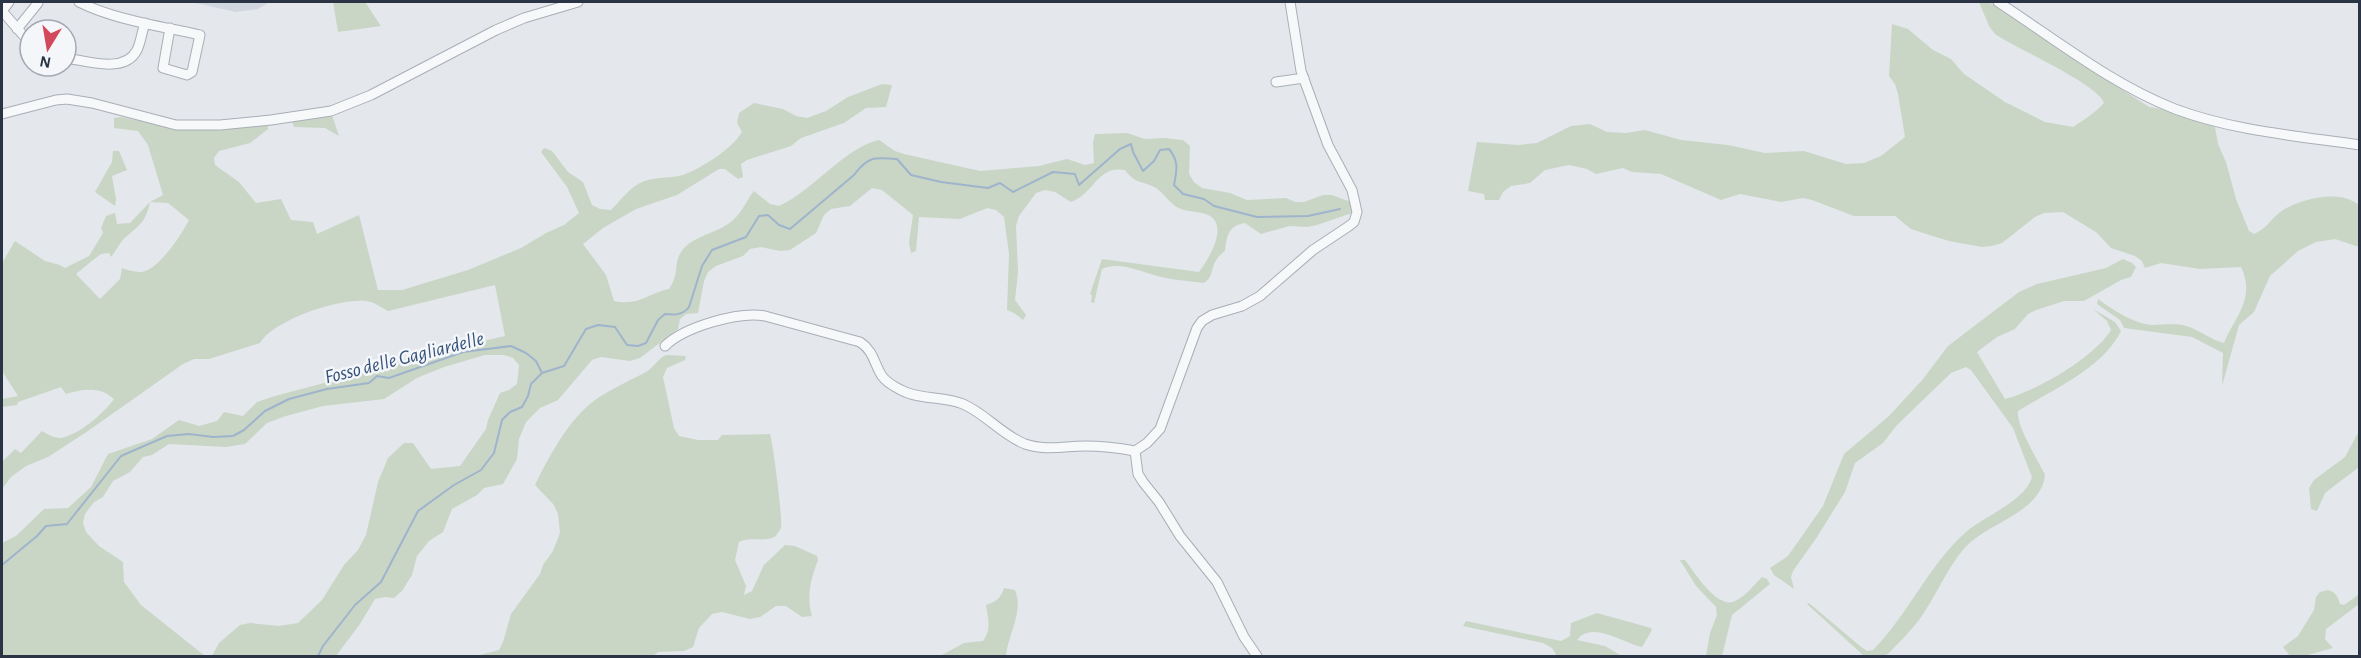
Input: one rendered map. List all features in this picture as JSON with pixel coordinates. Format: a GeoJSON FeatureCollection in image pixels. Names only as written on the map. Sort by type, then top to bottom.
{"type":"FeatureCollection","features":[{"type":"Feature","properties":{"kind":"street"},"geometry":{"type":"LineString","coordinates":[[9,2],[2,11],[17,29],[38,2]]}},
{"type":"Feature","properties":{"kind":"street"},"geometry":{"type":"LineString","coordinates":[[79,2],[145,23],[170,28],[200,35],[192,72],[187,75],[163,68],[170,28]]}},
{"type":"Feature","properties":{"kind":"street"},"geometry":{"type":"LineString","coordinates":[[4,114],[68,99],[167,123],[190,125],[271,120],[331,111],[371,95],[505,26],[579,2]]}},
{"type":"Feature","properties":{"kind":"street"},"geometry":{"type":"LineString","coordinates":[[665,346],[682,334],[732,316],[765,315],[860,342],[874,356],[883,377],[901,390],[962,404],[1026,444],[1051,449],[1088,446],[1135,451],[1148,443],[1160,429],[1194,336],[1202,321],[1212,315],[1242,306],[1260,296],[1313,250],[1354,222],[1357,212],[1352,190],[1328,145],[1298,61],[1290,2]]}},
{"type":"Feature","properties":{"kind":"street"},"geometry":{"type":"LineString","coordinates":[[1998,2],[2120,82],[2174,108],[2237,126],[2360,145]]}},
{"type":"Feature","properties":{"kind":"street"},"geometry":{"type":"LineString","coordinates":[[78,60],[112,64],[123,63],[136,50],[145,23]]}},
{"type":"Feature","properties":{"kind":"street"},"geometry":{"type":"LineString","coordinates":[[1276,82],[1304,78]]}},
{"type":"Feature","properties":{"kind":"street"},"geometry":{"type":"LineString","coordinates":[[1135,451],[1138,474],[1180,536],[1217,582],[1257,657]]}},
{"type":"Feature","properties":{"kind":"shaded area"},"geometry":{"type":"Polygon","coordinates":[[[191,2],[269,2],[258,9],[236,12],[191,2]]]}},
{"type":"Feature","properties":{"kind":"green space"},"geometry":{"type":"Polygon","coordinates":[[[333,2],[365,2],[381,26],[338,32],[333,2]]]}},
{"type":"Feature","properties":{"kind":"green space"},"geometry":{"type":"Polygon","coordinates":[[[1979,2],[1989,2],[2149,107],[2215,127],[2218,144],[2226,162],[2236,199],[2249,231],[2254,234],[2263,229],[2283,210],[2311,199],[2342,197],[2359,205],[2359,247],[2335,239],[2316,242],[2298,251],[2270,276],[2254,312],[2239,325],[2222,386],[2223,353],[2192,337],[2124,328],[2120,320],[2097,304],[2098,299],[2138,322],[2186,326],[2224,343],[2245,298],[2245,278],[2241,267],[2200,269],[2161,263],[2145,268],[2142,261],[2135,256],[2111,248],[2096,232],[2063,212],[2044,213],[2035,217],[2002,243],[1982,247],[1949,241],[1911,229],[1895,216],[1854,216],[1803,198],[1781,202],[1740,194],[1721,200],[1661,174],[1632,172],[1623,168],[1596,174],[1587,169],[1569,165],[1545,170],[1530,183],[1511,186],[1503,192],[1499,200],[1485,200],[1484,194],[1468,191],[1477,142],[1518,145],[1537,143],[1571,126],[1590,124],[1607,132],[1626,133],[1645,130],[1681,140],[1728,145],[1765,153],[1804,151],[1846,164],[1864,163],[1881,156],[1905,137],[1898,94],[1889,76],[1892,24],[1908,29],[1933,50],[1951,59],[1964,74],[2005,102],[2045,122],[2073,127],[2104,103],[2087,86],[1995,34],[1979,2]]]}},
{"type":"Feature","properties":{"kind":"green space"},"geometry":{"type":"Polygon","coordinates":[[[882,84],[892,85],[886,107],[866,108],[844,123],[801,138],[791,146],[747,160],[741,164],[743,177],[738,179],[725,169],[719,169],[677,195],[636,209],[603,228],[583,244],[606,275],[614,301],[637,301],[669,289],[674,279],[678,258],[684,248],[733,220],[754,191],[770,204],[779,206],[792,199],[854,151],[879,140],[904,154],[980,171],[1039,166],[1067,159],[1085,165],[1094,163],[1095,134],[1127,133],[1145,139],[1183,140],[1190,146],[1189,174],[1202,188],[1230,193],[1247,200],[1286,198],[1295,202],[1304,202],[1323,195],[1332,195],[1351,202],[1354,208],[1352,213],[1308,227],[1289,226],[1261,234],[1245,223],[1235,226],[1229,232],[1225,251],[1216,260],[1210,277],[1204,283],[1163,277],[1122,266],[1102,269],[1094,303],[1091,302],[1092,295],[1090,294],[1102,259],[1199,272],[1215,243],[1217,226],[1214,220],[1208,215],[1177,207],[1156,188],[1136,180],[1125,170],[1108,172],[1079,198],[1071,202],[1055,192],[1045,190],[1036,193],[1019,216],[1016,226],[1018,272],[1015,300],[1026,315],[1023,320],[1007,310],[1009,254],[1004,217],[996,210],[987,208],[960,219],[919,217],[916,251],[911,253],[909,243],[913,215],[882,190],[872,188],[850,206],[831,209],[824,215],[816,233],[790,250],[780,251],[761,247],[750,249],[743,256],[716,266],[708,272],[704,281],[698,313],[686,314],[680,319],[678,329],[640,358],[630,361],[601,357],[592,360],[558,400],[540,408],[526,422],[519,439],[517,459],[503,484],[484,488],[477,495],[452,509],[443,532],[429,541],[417,556],[412,575],[402,591],[394,598],[375,599],[336,656],[212,656],[219,643],[240,625],[250,623],[279,626],[298,623],[322,600],[366,535],[378,482],[388,458],[404,443],[413,443],[431,469],[460,466],[486,429],[500,393],[517,384],[519,365],[513,358],[504,355],[485,355],[417,378],[384,399],[323,406],[286,416],[267,423],[245,444],[226,447],[169,444],[152,455],[143,457],[130,472],[113,481],[103,497],[94,502],[85,514],[83,523],[86,532],[99,546],[123,562],[124,582],[141,605],[205,656],[2,656],[2,543],[16,536],[44,509],[68,508],[91,487],[108,454],[152,439],[179,420],[199,426],[217,421],[224,412],[243,416],[257,402],[275,396],[405,359],[505,336],[495,285],[388,311],[371,302],[359,301],[345,302],[311,311],[279,326],[267,334],[260,343],[209,359],[194,359],[183,364],[48,457],[26,466],[11,477],[2,489],[2,462],[15,449],[21,453],[42,431],[60,438],[75,433],[104,411],[114,399],[97,390],[66,394],[61,387],[18,402],[17,405],[2,407],[2,399],[18,396],[2,371],[2,263],[15,241],[45,261],[65,268],[89,256],[103,233],[101,228],[106,216],[115,213],[117,224],[130,223],[150,202],[163,195],[148,145],[138,131],[114,128],[114,118],[121,117],[177,129],[268,124],[268,129],[250,143],[219,151],[214,158],[215,165],[239,182],[256,203],[281,199],[291,220],[313,222],[317,234],[359,215],[378,290],[402,290],[468,270],[521,248],[564,225],[579,213],[567,187],[541,152],[544,148],[552,151],[568,172],[583,182],[592,205],[600,209],[611,210],[638,184],[683,175],[699,168],[724,151],[742,132],[737,123],[739,113],[754,103],[783,109],[796,116],[807,118],[826,111],[848,97],[882,84]],[[150,202],[143,221],[122,241],[111,257],[109,253],[101,254],[76,274],[100,299],[120,279],[122,268],[139,272],[148,270],[162,259],[175,242],[189,220],[168,203],[150,202]]]}},
{"type":"Feature","properties":{"kind":"green space"},"geometry":{"type":"Polygon","coordinates":[[[332,115],[339,136],[325,128],[294,127],[292,121],[332,115]]]}},
{"type":"Feature","properties":{"kind":"green space"},"geometry":{"type":"Polygon","coordinates":[[[113,151],[119,151],[127,170],[112,176],[115,206],[95,192],[112,162],[113,151]]]}},
{"type":"Feature","properties":{"kind":"green space"},"geometry":{"type":"Polygon","coordinates":[[[2123,259],[2136,267],[2131,277],[2121,280],[2084,301],[2064,301],[2036,310],[2028,314],[2015,329],[1997,337],[1977,352],[2005,399],[2032,389],[2063,372],[2103,340],[2111,330],[2107,321],[2093,309],[2115,322],[2121,331],[2113,344],[2089,367],[2018,411],[2020,425],[2045,475],[2042,487],[2035,497],[2016,514],[1982,534],[1965,548],[1919,619],[1889,653],[1884,656],[1864,656],[1807,604],[1809,603],[1867,651],[1873,650],[1897,622],[1952,546],[1965,533],[2021,494],[2032,477],[2013,428],[1971,370],[1966,367],[1951,373],[1896,426],[1883,443],[1855,463],[1845,492],[1793,571],[1791,577],[1794,589],[1774,575],[1770,568],[1788,556],[1823,506],[1844,454],[1889,416],[1923,379],[1948,346],[2019,292],[2037,284],[2106,268],[2123,259]]]}},
{"type":"Feature","properties":{"kind":"green space"},"geometry":{"type":"Polygon","coordinates":[[[667,355],[686,356],[685,360],[667,368],[663,377],[674,428],[679,436],[698,440],[718,440],[722,435],[770,434],[781,511],[781,528],[772,538],[739,542],[735,560],[746,586],[744,595],[752,591],[764,565],[785,545],[795,546],[817,556],[809,595],[812,616],[802,617],[786,606],[776,606],[760,617],[750,619],[722,612],[712,614],[699,628],[693,647],[684,651],[658,652],[653,656],[476,656],[499,650],[511,614],[540,574],[560,533],[558,514],[554,505],[535,485],[559,442],[573,421],[590,404],[609,391],[646,372],[667,355]]]}},
{"type":"Feature","properties":{"kind":"green space"},"geometry":{"type":"Polygon","coordinates":[[[2359,431],[2359,467],[2325,493],[2317,511],[2311,509],[2309,488],[2314,480],[2345,457],[2359,431]]]}},
{"type":"Feature","properties":{"kind":"green space"},"geometry":{"type":"Polygon","coordinates":[[[1680,560],[1685,560],[1706,587],[1726,602],[1733,602],[1741,598],[1762,577],[1770,584],[1732,615],[1722,656],[1706,656],[1710,633],[1717,615],[1716,607],[1696,586],[1680,560]]]}},
{"type":"Feature","properties":{"kind":"green space"},"geometry":{"type":"Polygon","coordinates":[[[1004,588],[1015,590],[1018,606],[1006,656],[940,656],[964,643],[983,641],[988,628],[986,605],[998,599],[1004,588]]]}},
{"type":"Feature","properties":{"kind":"green space"},"geometry":{"type":"Polygon","coordinates":[[[2328,590],[2335,593],[2340,604],[2344,605],[2358,595],[2359,590],[2359,604],[2326,629],[2325,639],[2333,648],[2304,656],[2290,656],[2283,647],[2298,636],[2314,610],[2316,597],[2320,592],[2328,590]]]}},
{"type":"Feature","properties":{"kind":"green space"},"geometry":{"type":"Polygon","coordinates":[[[1597,613],[1652,630],[1642,647],[1599,632],[1583,634],[1577,640],[1605,646],[1622,656],[1557,656],[1552,648],[1543,643],[1463,626],[1466,621],[1561,641],[1570,636],[1571,623],[1597,613]]]}},
{"type":"Feature","properties":{"kind":"waterway"},"geometry":{"type":"LineString","coordinates":[[318,656],[323,646],[355,605],[381,582],[418,511],[454,485],[481,470],[494,453],[502,420],[510,412],[522,407],[531,384],[542,373],[564,366],[586,329],[598,325],[615,327],[627,345],[638,346],[646,343],[658,320],[665,314],[678,314],[689,307],[702,266],[712,250],[746,237],[759,216],[768,215],[779,225],[790,229],[868,161],[877,158],[897,159],[911,175],[941,182],[988,188],[1000,183],[1013,192],[1053,172],[1075,174],[1079,185],[1120,149],[1131,144],[1143,171],[1154,161],[1160,150],[1169,149],[1176,166],[1174,185],[1183,194],[1204,199],[1214,206],[1257,217],[1308,216],[1340,209]]}},
{"type":"Feature","properties":{"kind":"waterway","name":"Fosso delle Gagliardelle"},"geometry":{"type":"LineString","coordinates":[[2,565],[46,526],[67,524],[121,456],[167,436],[189,434],[213,437],[233,436],[244,430],[265,411],[289,399],[327,389],[369,383],[377,376],[389,378],[463,352],[511,346],[536,361],[542,373]]}}]}
